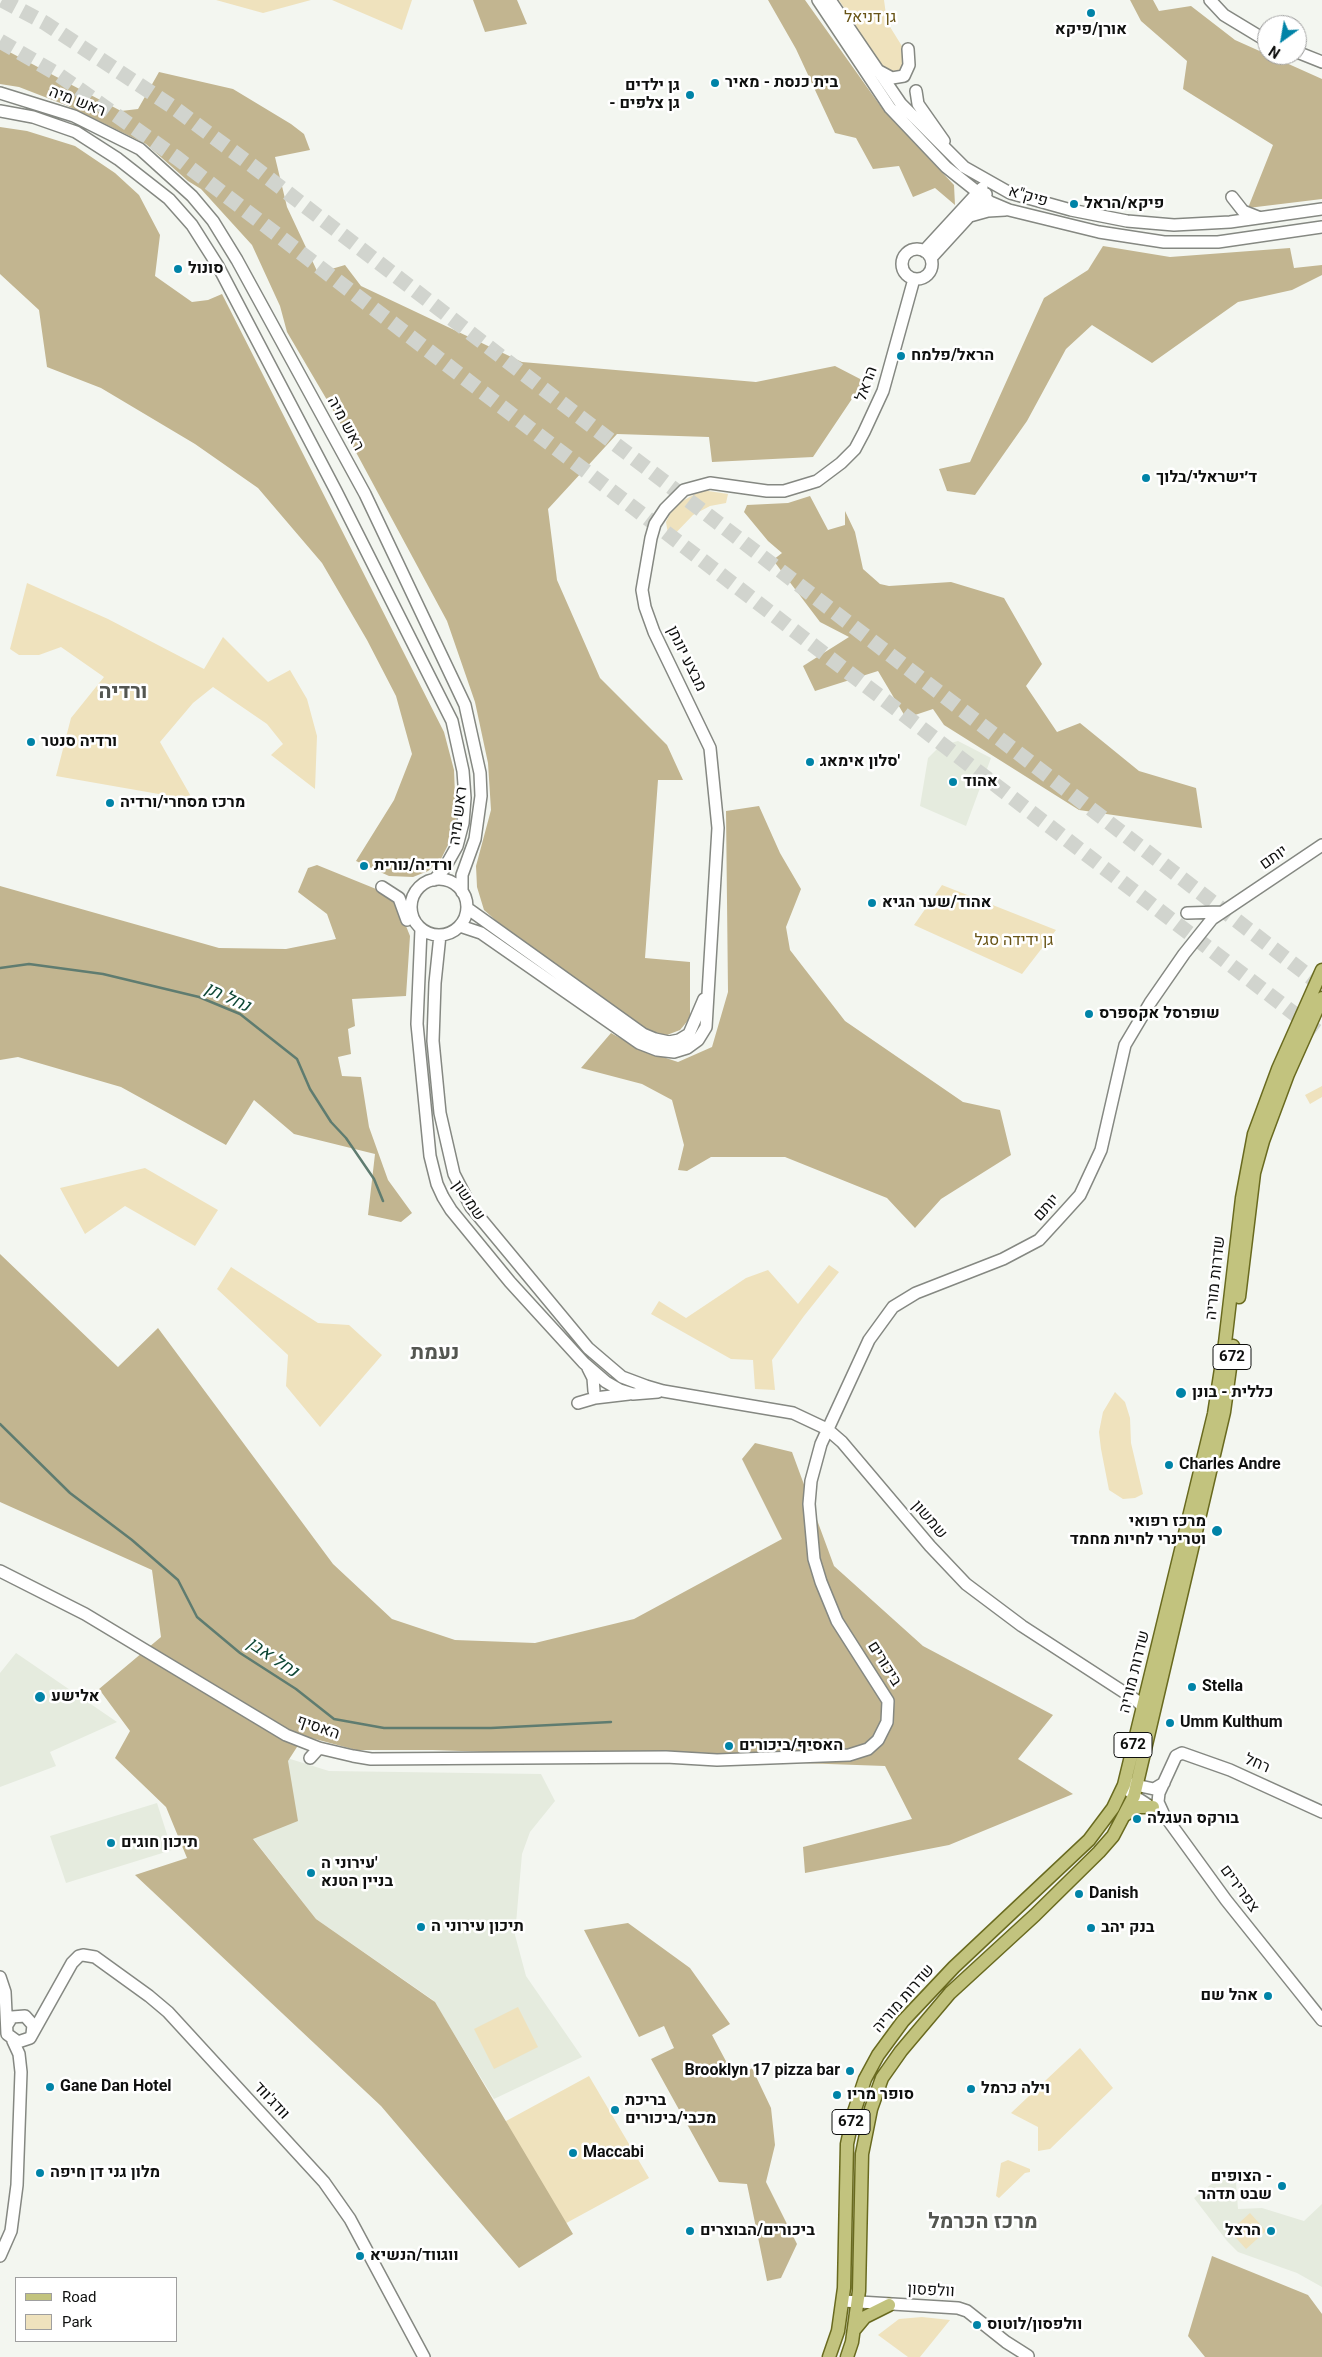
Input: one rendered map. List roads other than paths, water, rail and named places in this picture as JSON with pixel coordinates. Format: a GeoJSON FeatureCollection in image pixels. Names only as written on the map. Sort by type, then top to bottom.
{"type":"FeatureCollection","features":[{"type":"Feature","properties":{"kind":"main road","name":"שדרות מוריה"},"geometry":{"type":"LineString","coordinates":[[829,2357],[838,2331],[843,2301],[847,2144],[854,2112],[869,2071],[903,2021],[947,1974],[1089,1840],[1113,1808],[1131,1789],[1143,1706],[1214,1414],[1226,1335],[1242,1198],[1254,1134],[1278,1069],[1322,970]]}},
{"type":"Feature","properties":{"kind":"main road","name":"שדרות מוריה"},"geometry":{"type":"LineString","coordinates":[[847,2357],[858,2302],[862,2154],[871,2109],[882,2078],[900,2050],[950,1994],[1086,1866],[1113,1836],[1125,1815],[1152,1720],[1224,1412],[1254,1173],[1284,1082],[1322,998]]}},
{"type":"Feature","properties":{"kind":"main road"},"geometry":{"type":"LineString","coordinates":[[1214,1344],[1226,1335]]}},
{"type":"Feature","properties":{"kind":"main road"},"geometry":{"type":"LineString","coordinates":[[1125,1815],[1137,1807],[1153,1807]]}},
{"type":"Feature","properties":{"kind":"main road"},"geometry":{"type":"LineString","coordinates":[[853,2334],[865,2317],[889,2305]]}},
{"type":"Feature","properties":{"kind":"street","name":"פיק\"א"},"geometry":{"type":"LineString","coordinates":[[818,0],[890,108],[958,178],[981,196],[1009,210],[1099,232],[1164,242],[1218,242],[1322,227]]}},
{"type":"Feature","properties":{"kind":"street","name":"פיק\"א"},"geometry":{"type":"LineString","coordinates":[[830,0],[901,104],[952,156],[988,182],[1010,193],[1039,202],[1127,221],[1202,224],[1322,209]]}},
{"type":"Feature","properties":{"kind":"street"},"geometry":{"type":"LineString","coordinates":[[1210,0],[1224,15],[1257,34]]}},
{"type":"Feature","properties":{"kind":"street"},"geometry":{"type":"LineString","coordinates":[[874,67],[885,75],[900,78],[907,72],[909,66],[908,49]]}},
{"type":"Feature","properties":{"kind":"street"},"geometry":{"type":"LineString","coordinates":[[1307,56],[1322,62]]}},
{"type":"Feature","properties":{"kind":"street"},"geometry":{"type":"LineString","coordinates":[[916,91],[918,104],[934,124],[952,156]]}},
{"type":"Feature","properties":{"kind":"street","name":"ראש מיה"},"geometry":{"type":"LineString","coordinates":[[0,93],[74,116],[118,136],[140,149],[192,196],[213,220],[237,260],[365,494],[465,705],[480,773],[481,796],[475,839],[462,875],[462,892]]}},
{"type":"Feature","properties":{"kind":"street","name":"ראש מיה"},"geometry":{"type":"LineString","coordinates":[[0,111],[32,118],[76,132],[118,159],[169,199],[192,226],[218,266],[336,491],[452,721],[463,771],[464,815],[457,846],[444,869],[434,880]]}},
{"type":"Feature","properties":{"kind":"street"},"geometry":{"type":"LineString","coordinates":[[958,178],[964,197],[966,213]]}},
{"type":"Feature","properties":{"kind":"street"},"geometry":{"type":"LineString","coordinates":[[928,254],[981,196],[988,182]]}},
{"type":"Feature","properties":{"kind":"street"},"geometry":{"type":"LineString","coordinates":[[1232,197],[1243,211],[1260,218]]}},
{"type":"Feature","properties":{"kind":"street"},"geometry":{"type":"LineString","coordinates":[[966,213],[1009,210]]}},
{"type":"Feature","properties":{"kind":"street"},"geometry":{"type":"LineString","coordinates":[[911,250],[928,254],[932,266],[928,274],[914,279],[905,272],[903,259],[911,250]]}},
{"type":"Feature","properties":{"kind":"street","name":"הראל"},"geometry":{"type":"LineString","coordinates":[[817,481],[842,463],[854,449],[864,432],[889,374],[914,279]]}},
{"type":"Feature","properties":{"kind":"street","name":"מבצע יונתן"},"geometry":{"type":"LineString","coordinates":[[460,926],[481,933],[638,1043],[657,1050],[674,1052],[688,1048],[698,1040],[706,1027],[718,828],[710,748],[654,632],[645,607],[642,590],[646,559],[655,524],[665,509],[684,490],[710,482],[767,491],[784,491],[817,481]]}},
{"type":"Feature","properties":{"kind":"street","name":"יותם"},"geometry":{"type":"LineString","coordinates":[[827,1429],[868,1340],[893,1307],[916,1293],[1004,1260],[1039,1240],[1080,1195],[1101,1150],[1126,1046],[1150,1003],[1212,919],[1233,903],[1245,899],[1322,846]]}},
{"type":"Feature","properties":{"kind":"street"},"geometry":{"type":"LineString","coordinates":[[382,887],[399,898],[408,922],[421,932],[440,935],[447,934],[460,926],[467,908],[462,892],[450,882],[434,880],[425,883],[417,889],[410,902],[412,916],[421,932]]}},
{"type":"Feature","properties":{"kind":"street","name":"יותם"},"geometry":{"type":"LineString","coordinates":[[1205,930],[1216,926],[1240,907],[1245,899]]}},
{"type":"Feature","properties":{"kind":"street","name":"מבצע יונתן"},"geometry":{"type":"LineString","coordinates":[[467,908],[643,1034],[655,1039],[669,1042],[679,1040],[689,1034],[708,988]]}},
{"type":"Feature","properties":{"kind":"street"},"geometry":{"type":"LineString","coordinates":[[1187,913],[1221,912]]}},
{"type":"Feature","properties":{"kind":"street","name":"שמשון"},"geometry":{"type":"LineString","coordinates":[[421,932],[416,1024],[430,1156],[437,1184],[451,1210],[493,1261],[584,1363],[613,1386],[633,1394],[663,1391]]}},
{"type":"Feature","properties":{"kind":"street","name":"שמשון"},"geometry":{"type":"LineString","coordinates":[[440,935],[434,982],[434,1041],[440,1113],[454,1174],[464,1196],[588,1348],[622,1377],[663,1391],[793,1413],[827,1429],[842,1442],[930,1546],[966,1584],[1022,1626],[1143,1706],[1152,1720]]}},
{"type":"Feature","properties":{"kind":"street"},"geometry":{"type":"LineString","coordinates":[[584,1363],[593,1378],[594,1391]]}},
{"type":"Feature","properties":{"kind":"street"},"geometry":{"type":"LineString","coordinates":[[578,1403],[595,1398],[633,1394]]}},
{"type":"Feature","properties":{"kind":"street"},"geometry":{"type":"LineString","coordinates":[[813,1421],[836,1410],[835,1423],[842,1442]]}},
{"type":"Feature","properties":{"kind":"street"},"geometry":{"type":"LineString","coordinates":[[793,1413],[807,1422],[822,1444],[830,1438],[842,1442]]}},
{"type":"Feature","properties":{"kind":"street","name":"ביכורים"},"geometry":{"type":"LineString","coordinates":[[667,1758],[717,1760],[849,1755],[868,1750],[883,1733],[889,1713],[888,1701],[837,1621],[814,1559],[809,1504],[811,1481],[827,1429]]}},
{"type":"Feature","properties":{"kind":"street","name":"האסיף"},"geometry":{"type":"LineString","coordinates":[[0,1571],[85,1614],[286,1735],[319,1748],[372,1759],[667,1758]]}},
{"type":"Feature","properties":{"kind":"street"},"geometry":{"type":"LineString","coordinates":[[286,1735],[293,1747]]}},
{"type":"Feature","properties":{"kind":"street"},"geometry":{"type":"LineString","coordinates":[[310,1758],[319,1748]]}},
{"type":"Feature","properties":{"kind":"street","name":"רחל"},"geometry":{"type":"LineString","coordinates":[[1164,1782],[1176,1756],[1185,1754],[1230,1770],[1322,1812]]}},
{"type":"Feature","properties":{"kind":"street"},"geometry":{"type":"LineString","coordinates":[[1131,1789],[1154,1789],[1164,1782]]}},
{"type":"Feature","properties":{"kind":"street"},"geometry":{"type":"LineString","coordinates":[[1164,1782],[1158,1799],[1165,1816]]}},
{"type":"Feature","properties":{"kind":"street","name":"צפרירים"},"geometry":{"type":"LineString","coordinates":[[1131,1789],[1165,1816],[1226,1900],[1322,2020]]}},
{"type":"Feature","properties":{"kind":"street","name":"וודג'ווד"},"geometry":{"type":"LineString","coordinates":[[32,2034],[75,1959],[79,1956],[89,1955],[149,1996],[168,2012],[332,2193],[350,2219],[424,2357]]}},
{"type":"Feature","properties":{"kind":"street"},"geometry":{"type":"LineString","coordinates":[[0,1977],[5,1992],[7,2034],[13,2041],[19,2054],[21,2072],[17,2185],[11,2231],[0,2256]]}},
{"type":"Feature","properties":{"kind":"street"},"geometry":{"type":"LineString","coordinates":[[5,1992],[33,2026],[32,2034],[22,2042],[13,2041]]}},
{"type":"Feature","properties":{"kind":"street","name":"וודג'ווד"},"geometry":{"type":"LineString","coordinates":[[24,2017],[49,2003]]}},
{"type":"Feature","properties":{"kind":"street"},"geometry":{"type":"LineString","coordinates":[[7,2025],[12,2018],[24,2017]]}},
{"type":"Feature","properties":{"kind":"street","name":"וולפסון"},"geometry":{"type":"LineString","coordinates":[[843,2301],[958,2308],[976,2318],[1027,2357]]}},
{"type":"Feature","properties":{"kind":"street","name":"וולפסון"},"geometry":{"type":"LineString","coordinates":[[1006,2342],[1013,2357]]}},
{"type":"Feature","properties":{"kind":"waterway","name":"נחל תן"},"geometry":{"type":"LineString","coordinates":[[0,968],[29,964],[103,974],[199,997],[240,1014],[297,1059],[310,1089],[331,1122],[346,1138],[374,1179],[383,1201]]}},
{"type":"Feature","properties":{"kind":"waterway","name":"נחל אבן"},"geometry":{"type":"LineString","coordinates":[[0,1424],[70,1493],[132,1540],[178,1580],[197,1617],[240,1653],[296,1689],[334,1719],[384,1728],[491,1728],[611,1722]]}},
{"type":"Feature","properties":{"kind":"tunnel"},"geometry":{"type":"LineString","coordinates":[[2,0],[45,23],[173,107],[254,167],[1322,986]]}},
{"type":"Feature","properties":{"kind":"tunnel"},"geometry":{"type":"LineString","coordinates":[[0,41],[59,75],[177,158],[1322,1035]]}},
{"type":"Feature","properties":{"kind":"place","name":"אורן/פיקא"},"geometry":{"type":"Point","coordinates":[1091,13]}},
{"type":"Feature","properties":{"kind":"place","name":"בית כנסת - מאיר"},"geometry":{"type":"Point","coordinates":[715,83]}},
{"type":"Feature","properties":{"kind":"place","name":"גן ילדים - גן צלפים"},"geometry":{"type":"Point","coordinates":[690,95]}},
{"type":"Feature","properties":{"kind":"place","name":"פיקא/הראל"},"geometry":{"type":"Point","coordinates":[1074,204]}},
{"type":"Feature","properties":{"kind":"place","name":"סונול"},"geometry":{"type":"Point","coordinates":[178,269]}},
{"type":"Feature","properties":{"kind":"place","name":"הראל/פלמח"},"geometry":{"type":"Point","coordinates":[901,356]}},
{"type":"Feature","properties":{"kind":"place","name":"ד׳ישראלי/בלוך"},"geometry":{"type":"Point","coordinates":[1146,478]}},
{"type":"Feature","properties":{"kind":"place","name":"ורדיה סנטר"},"geometry":{"type":"Point","coordinates":[31,742]}},
{"type":"Feature","properties":{"kind":"place","name":"סלון אימאג'"},"geometry":{"type":"Point","coordinates":[810,762]}},
{"type":"Feature","properties":{"kind":"place","name":"אהוד"},"geometry":{"type":"Point","coordinates":[953,782]}},
{"type":"Feature","properties":{"kind":"place","name":"מרכז מסחרי/ורדיה"},"geometry":{"type":"Point","coordinates":[110,803]}},
{"type":"Feature","properties":{"kind":"place","name":"ורדיה/נורית"},"geometry":{"type":"Point","coordinates":[364,866]}},
{"type":"Feature","properties":{"kind":"place","name":"אהוד/שער הגיא"},"geometry":{"type":"Point","coordinates":[872,903]}},
{"type":"Feature","properties":{"kind":"place","name":"שופרסל אקספרס"},"geometry":{"type":"Point","coordinates":[1089,1014]}},
{"type":"Feature","properties":{"kind":"place","name":"כללית - בונן"},"geometry":{"type":"Point","coordinates":[1181,1393]}},
{"type":"Feature","properties":{"kind":"place","name":"Charles Andre"},"geometry":{"type":"Point","coordinates":[1169,1465]}},
{"type":"Feature","properties":{"kind":"place","name":"מרכז רפואי וטרינרי לחיות מחמד"},"geometry":{"type":"Point","coordinates":[1217,1531]}},
{"type":"Feature","properties":{"kind":"place","name":"Stella"},"geometry":{"type":"Point","coordinates":[1192,1687]}},
{"type":"Feature","properties":{"kind":"place","name":"אלישע"},"geometry":{"type":"Point","coordinates":[40,1697]}},
{"type":"Feature","properties":{"kind":"place","name":"Umm Kulthum"},"geometry":{"type":"Point","coordinates":[1170,1723]}},
{"type":"Feature","properties":{"kind":"place","name":"האסיף/ביכורים"},"geometry":{"type":"Point","coordinates":[729,1746]}},
{"type":"Feature","properties":{"kind":"place","name":"בורקס העגלה"},"geometry":{"type":"Point","coordinates":[1137,1819]}},
{"type":"Feature","properties":{"kind":"place","name":"תיכון חוגים"},"geometry":{"type":"Point","coordinates":[111,1843]}},
{"type":"Feature","properties":{"kind":"place","name":"עירוני ה' בניין הטנא"},"geometry":{"type":"Point","coordinates":[311,1873]}},
{"type":"Feature","properties":{"kind":"place","name":"Danish"},"geometry":{"type":"Point","coordinates":[1079,1894]}},
{"type":"Feature","properties":{"kind":"place","name":"תיכון עירוני ה"},"geometry":{"type":"Point","coordinates":[421,1927]}},
{"type":"Feature","properties":{"kind":"place","name":"בנק יהב"},"geometry":{"type":"Point","coordinates":[1091,1928]}},
{"type":"Feature","properties":{"kind":"place","name":"אהל שם"},"geometry":{"type":"Point","coordinates":[1268,1996]}},
{"type":"Feature","properties":{"kind":"place","name":"Brooklyn 17 pizza bar"},"geometry":{"type":"Point","coordinates":[850,2071]}},
{"type":"Feature","properties":{"kind":"place","name":"Gane Dan Hotel"},"geometry":{"type":"Point","coordinates":[50,2087]}},
{"type":"Feature","properties":{"kind":"place","name":"וילה כרמל"},"geometry":{"type":"Point","coordinates":[971,2089]}},
{"type":"Feature","properties":{"kind":"place","name":"סופר מריו"},"geometry":{"type":"Point","coordinates":[837,2095]}},
{"type":"Feature","properties":{"kind":"place","name":"בריכת מכבי/ביכורים"},"geometry":{"type":"Point","coordinates":[615,2110]}},
{"type":"Feature","properties":{"kind":"place","name":"Maccabi"},"geometry":{"type":"Point","coordinates":[573,2153]}},
{"type":"Feature","properties":{"kind":"place","name":"מלון גני דן חיפה"},"geometry":{"type":"Point","coordinates":[40,2173]}},
{"type":"Feature","properties":{"kind":"place","name":"הצופים - שבט תדהר"},"geometry":{"type":"Point","coordinates":[1282,2186]}},
{"type":"Feature","properties":{"kind":"place","name":"ביכורים/הבוצרים"},"geometry":{"type":"Point","coordinates":[690,2231]}},
{"type":"Feature","properties":{"kind":"place","name":"הרצל"},"geometry":{"type":"Point","coordinates":[1271,2231]}},
{"type":"Feature","properties":{"kind":"place","name":"ווגווד/הנשיא"},"geometry":{"type":"Point","coordinates":[360,2256]}},
{"type":"Feature","properties":{"kind":"place","name":"וולפסון/לוטוס"},"geometry":{"type":"Point","coordinates":[977,2325]}},
{"type":"Feature","properties":{"kind":"district","name":"ורדיה"},"geometry":{"type":"Point","coordinates":[123,693]}},
{"type":"Feature","properties":{"kind":"district","name":"נעמת"},"geometry":{"type":"Point","coordinates":[435,1354]}},
{"type":"Feature","properties":{"kind":"district","name":"מרכז הכרמל"},"geometry":{"type":"Point","coordinates":[983,2223]}},
{"type":"Feature","properties":{"kind":"park label","name":"גן דניאל"},"geometry":{"type":"Point","coordinates":[870,18]}},
{"type":"Feature","properties":{"kind":"park label","name":"גן ידידה סגל"},"geometry":{"type":"Point","coordinates":[1014,941]}}]}
